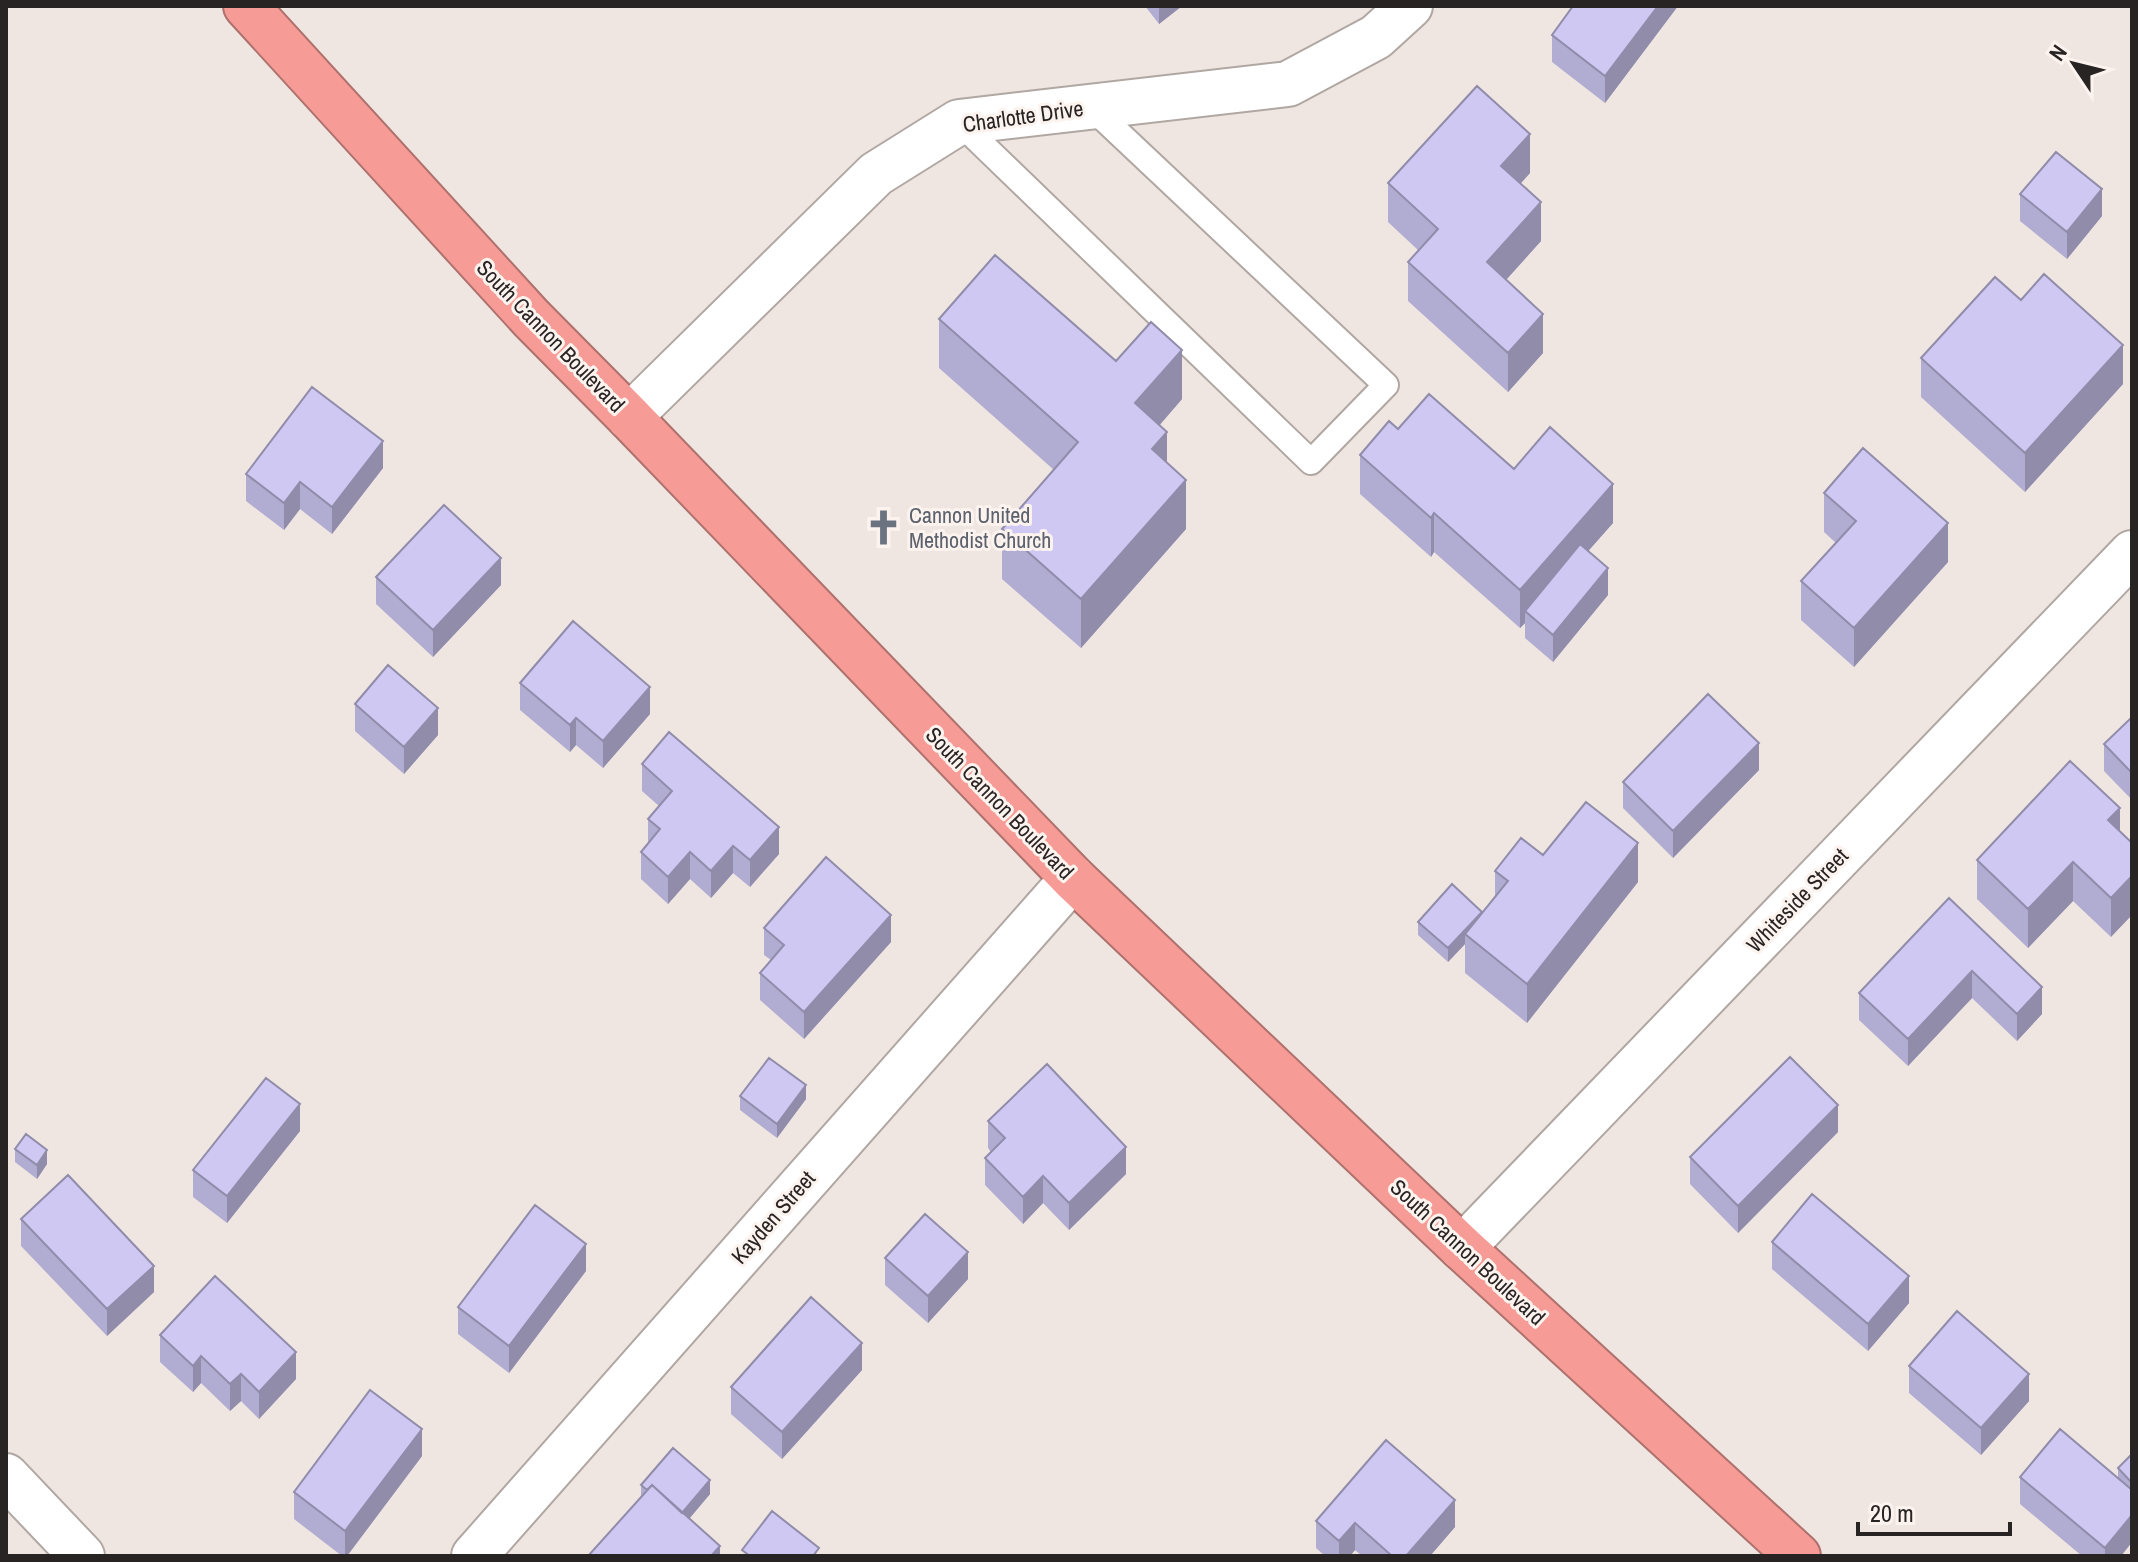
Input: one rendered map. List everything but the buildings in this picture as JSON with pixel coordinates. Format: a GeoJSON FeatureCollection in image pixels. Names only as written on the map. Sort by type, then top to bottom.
{"type":"FeatureCollection","features":[{"type":"Feature","properties":{"kind":"highway","name":"South Cannon Boulevard"},"geometry":{"type":"LineString","coordinates":[[246,6],[531,318],[1073,878],[1462,1248],[1798,1556]]}},
{"type":"Feature","properties":{"kind":"street","name":"Charlotte Drive"},"geometry":{"type":"LineString","coordinates":[[629,417],[876,174],[959,122],[1288,84],[1376,37],[1410,6]]}},
{"type":"Feature","properties":{"kind":"street","name":"Whiteside Street"},"geometry":{"type":"LineString","coordinates":[[1462,1248],[2132,553]]}},
{"type":"Feature","properties":{"kind":"street","name":"Kayden Street"},"geometry":{"type":"LineString","coordinates":[[474,1556],[1073,878]]}},
{"type":"Feature","properties":{"kind":"street"},"geometry":{"type":"LineString","coordinates":[[6,1476],[82,1556]]}},
{"type":"Feature","properties":{"kind":"lane"},"geometry":{"type":"LineString","coordinates":[[959,122],[1311,462],[1386,385],[1091,107]]}},
{"type":"Feature","properties":{"kind":"place","name":"Cannon United Methodist Church"},"geometry":{"type":"Point","coordinates":[883,528]}}]}
